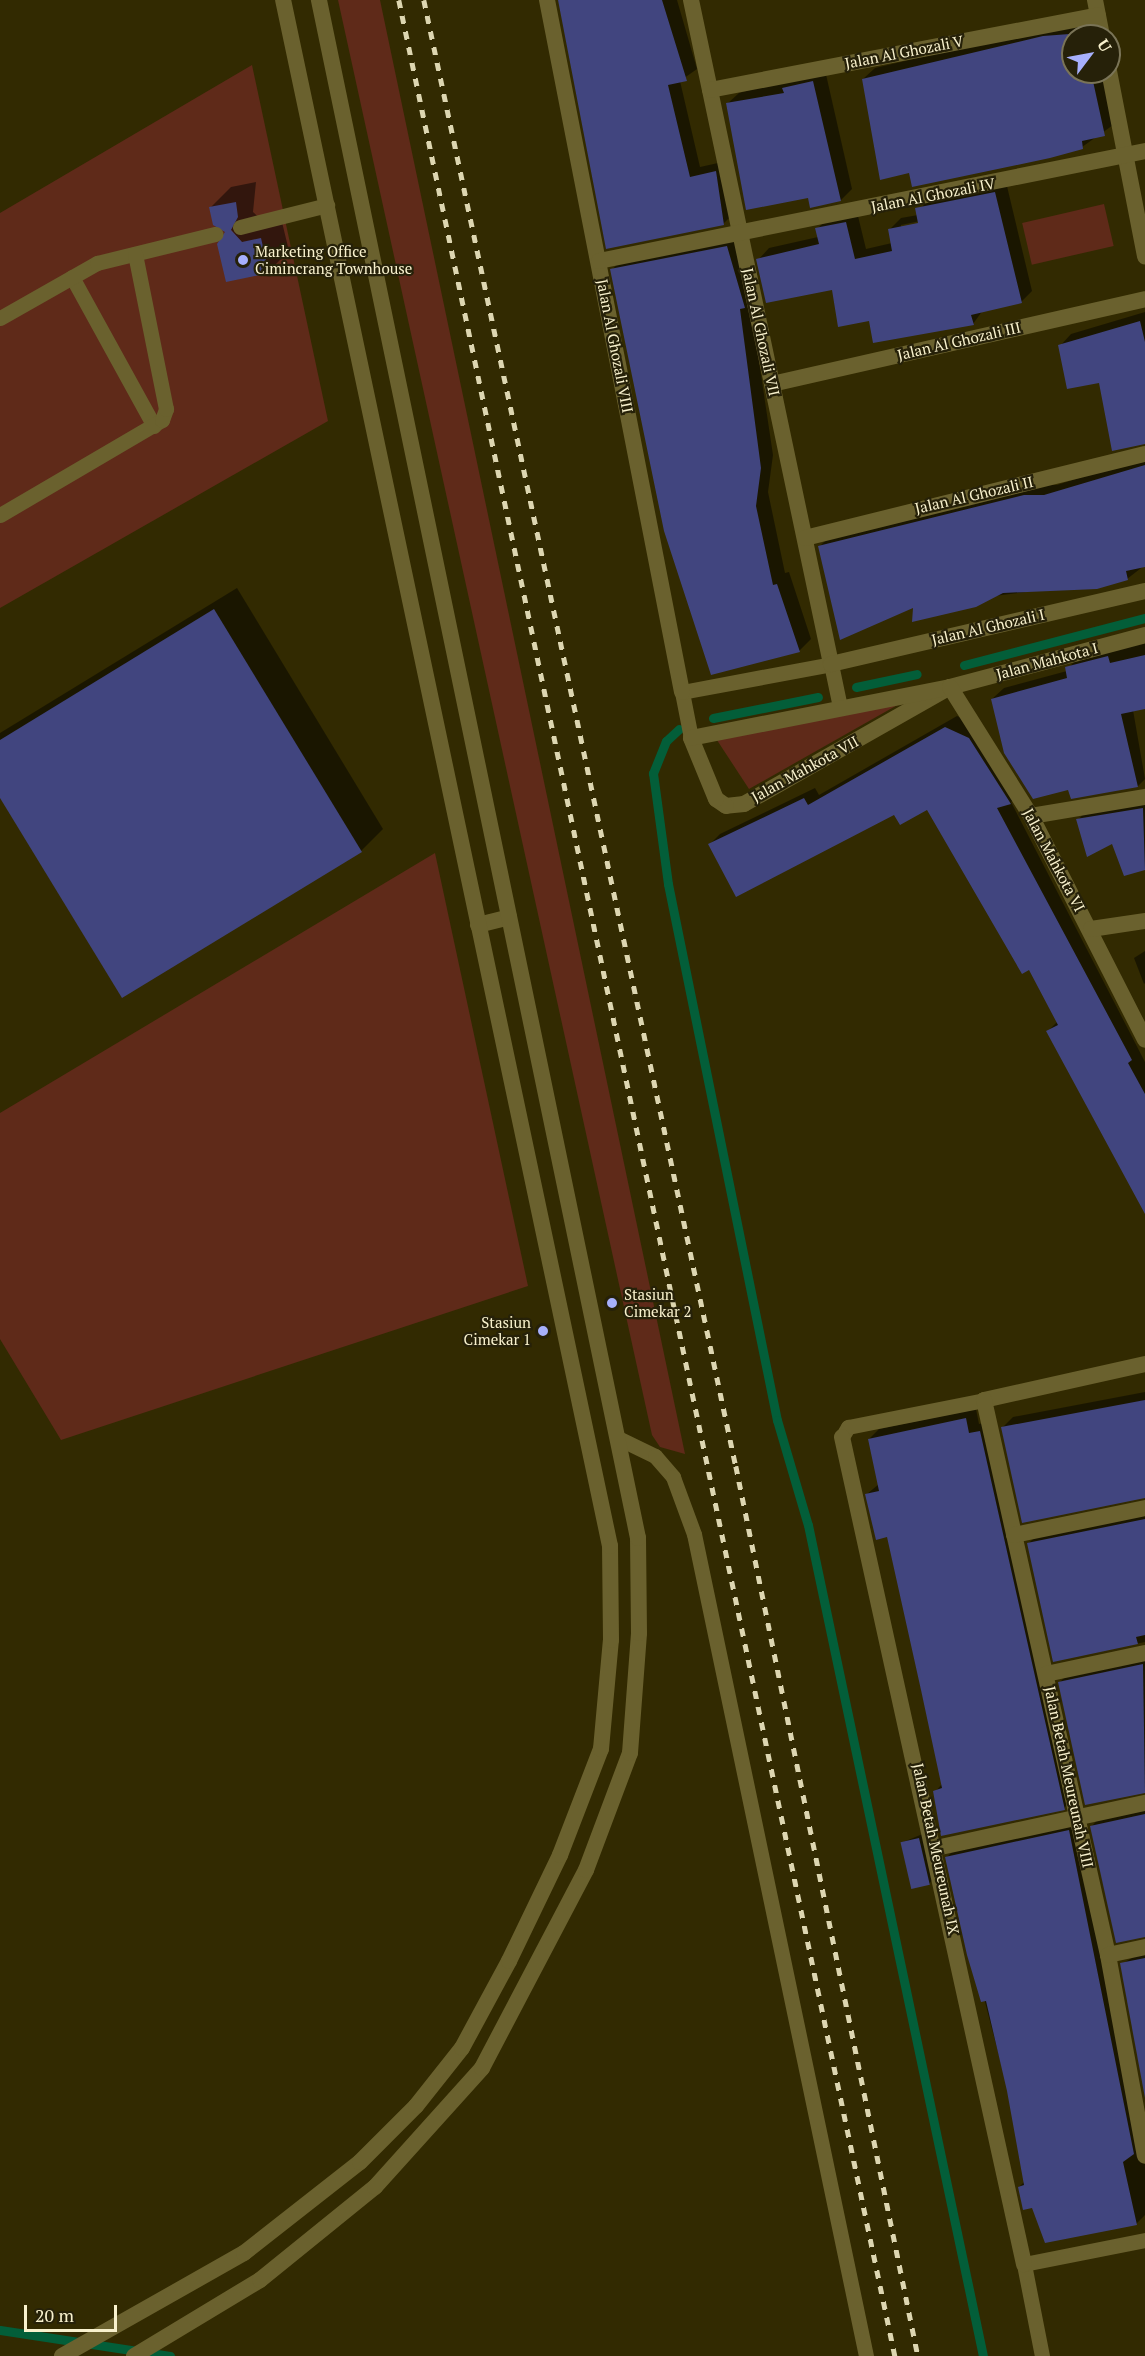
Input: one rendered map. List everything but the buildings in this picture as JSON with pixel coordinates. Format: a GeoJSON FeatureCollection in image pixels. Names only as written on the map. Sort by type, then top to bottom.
{"type":"FeatureCollection","features":[{"type":"Feature","properties":{"kind":"street"},"geometry":{"type":"LineString","coordinates":[[68,2352],[243,2253],[360,2162],[416,2106],[462,2048],[509,1961],[560,1855],[601,1749],[611,1640],[610,1546],[284,0]]}},
{"type":"Feature","properties":{"kind":"street"},"geometry":{"type":"LineString","coordinates":[[134,2356],[260,2280],[375,2187],[482,2068],[535,1974],[585,1870],[630,1753],[639,1633],[638,1538],[620,1439],[319,0]]}},
{"type":"Feature","properties":{"kind":"street","name":"Jalan Al Ghozali VIII"},"geometry":{"type":"LineString","coordinates":[[548,0],[684,701]]}},
{"type":"Feature","properties":{"kind":"street","name":"Jalan Al Ghozali VII"},"geometry":{"type":"LineString","coordinates":[[691,0],[831,664]]}},
{"type":"Feature","properties":{"kind":"street"},"geometry":{"type":"LineString","coordinates":[[1097,7],[1100,24]]}},
{"type":"Feature","properties":{"kind":"street","name":"Jalan Al Ghozali V"},"geometry":{"type":"LineString","coordinates":[[710,90],[1097,7]]}},
{"type":"Feature","properties":{"kind":"street"},"geometry":{"type":"LineString","coordinates":[[1111,84],[1145,257]]}},
{"type":"Feature","properties":{"kind":"street","name":"Jalan Al Ghozali IV"},"geometry":{"type":"LineString","coordinates":[[599,261],[1145,152]]}},
{"type":"Feature","properties":{"kind":"street","name":"Jalan Al Ghozali III"},"geometry":{"type":"LineString","coordinates":[[772,384],[1145,299]]}},
{"type":"Feature","properties":{"kind":"street","name":"Jalan Al Ghozali II"},"geometry":{"type":"LineString","coordinates":[[805,538],[1145,454]]}},
{"type":"Feature","properties":{"kind":"street","name":"Jalan Al Ghozali I"},"geometry":{"type":"LineString","coordinates":[[831,664],[1145,591]]}},
{"type":"Feature","properties":{"kind":"street","name":"Jalan Mahkota I"},"geometry":{"type":"LineString","coordinates":[[950,687],[1145,635]]}},
{"type":"Feature","properties":{"kind":"street"},"geometry":{"type":"LineString","coordinates":[[692,738],[840,706],[950,687]]}},
{"type":"Feature","properties":{"kind":"street","name":"Jalan Mahkota VII"},"geometry":{"type":"LineString","coordinates":[[692,738],[716,799],[726,806],[744,804],[950,687]]}},
{"type":"Feature","properties":{"kind":"street","name":"Jalan Mahkota VI"},"geometry":{"type":"LineString","coordinates":[[950,687],[1031,816],[1091,929],[1145,1040]]}},
{"type":"Feature","properties":{"kind":"street"},"geometry":{"type":"LineString","coordinates":[[1031,816],[1145,797]]}},
{"type":"Feature","properties":{"kind":"street"},"geometry":{"type":"LineString","coordinates":[[478,925],[509,917]]}},
{"type":"Feature","properties":{"kind":"street"},"geometry":{"type":"LineString","coordinates":[[1091,929],[1145,921]]}},
{"type":"Feature","properties":{"kind":"street"},"geometry":{"type":"LineString","coordinates":[[984,1400],[1145,1364]]}},
{"type":"Feature","properties":{"kind":"street","name":"Jalan Betah Meureunah VIII"},"geometry":{"type":"LineString","coordinates":[[984,1400],[1139,2092],[1145,2156]]}},
{"type":"Feature","properties":{"kind":"street","name":"Jalan Betah Meureunah IX"},"geometry":{"type":"LineString","coordinates":[[842,1437],[936,1848],[1023,2264]]}},
{"type":"Feature","properties":{"kind":"street"},"geometry":{"type":"LineString","coordinates":[[1014,1535],[1145,1508]]}},
{"type":"Feature","properties":{"kind":"street"},"geometry":{"type":"LineString","coordinates":[[1046,1674],[1145,1653]]}},
{"type":"Feature","properties":{"kind":"street"},"geometry":{"type":"LineString","coordinates":[[936,1848],[1145,1803]]}},
{"type":"Feature","properties":{"kind":"street"},"geometry":{"type":"LineString","coordinates":[[1108,1955],[1145,1947]]}},
{"type":"Feature","properties":{"kind":"lane"},"geometry":{"type":"LineString","coordinates":[[240,227],[327,206]]}},
{"type":"Feature","properties":{"kind":"lane"},"geometry":{"type":"LineString","coordinates":[[0,318],[72,277],[135,254],[215,234]]}},
{"type":"Feature","properties":{"kind":"lane"},"geometry":{"type":"LineString","coordinates":[[0,515],[154,426],[166,409],[135,254]]}},
{"type":"Feature","properties":{"kind":"lane"},"geometry":{"type":"LineString","coordinates":[[72,277],[154,426]]}},
{"type":"Feature","properties":{"kind":"lane"},"geometry":{"type":"LineString","coordinates":[[692,738],[684,701],[831,664],[840,706]]}},
{"type":"Feature","properties":{"kind":"lane"},"geometry":{"type":"LineString","coordinates":[[842,1437],[848,1427],[984,1400]]}},
{"type":"Feature","properties":{"kind":"lane"},"geometry":{"type":"LineString","coordinates":[[620,1439],[655,1456],[673,1478],[694,1534],[866,2356]]}},
{"type":"Feature","properties":{"kind":"lane"},"geometry":{"type":"LineString","coordinates":[[1042,2356],[1023,2264],[1145,2240]]}},
{"type":"Feature","properties":{"kind":"shaded area"},"geometry":{"type":"Polygon","coordinates":[[[338,0],[380,0],[685,1454],[660,1447],[652,1435],[338,0]]]}},
{"type":"Feature","properties":{"kind":"shaded area"},"geometry":{"type":"Polygon","coordinates":[[[252,65],[328,421],[0,608],[0,213],[252,65]]]}},
{"type":"Feature","properties":{"kind":"shaded area"},"geometry":{"type":"Polygon","coordinates":[[[1104,204],[1114,246],[1032,265],[1022,223],[1104,204]]]}},
{"type":"Feature","properties":{"kind":"shaded area"},"geometry":{"type":"Polygon","coordinates":[[[908,699],[749,789],[713,734],[908,699]]]}},
{"type":"Feature","properties":{"kind":"shaded area"},"geometry":{"type":"Polygon","coordinates":[[[435,853],[528,1286],[61,1440],[0,1339],[0,1113],[435,853]]]}},
{"type":"Feature","properties":{"kind":"waterway"},"geometry":{"type":"LineString","coordinates":[[964,665],[1145,618]]}},
{"type":"Feature","properties":{"kind":"waterway"},"geometry":{"type":"LineString","coordinates":[[856,687],[917,674]]}},
{"type":"Feature","properties":{"kind":"waterway"},"geometry":{"type":"LineString","coordinates":[[713,718],[818,697]]}},
{"type":"Feature","properties":{"kind":"waterway"},"geometry":{"type":"LineString","coordinates":[[679,729],[666,741],[653,773],[668,884],[777,1420],[808,1525],[983,2356]]}},
{"type":"Feature","properties":{"kind":"waterway"},"geometry":{"type":"LineString","coordinates":[[0,2330],[170,2356]]}},
{"type":"Feature","properties":{"kind":"railway"},"geometry":{"type":"LineString","coordinates":[[399,0],[895,2356]]}},
{"type":"Feature","properties":{"kind":"railway"},"geometry":{"type":"LineString","coordinates":[[424,0],[736,1466],[918,2356]]}},
{"type":"Feature","properties":{"kind":"place","name":"Marketing Office Cimincrang Townhouse"},"geometry":{"type":"Point","coordinates":[243,260]}},
{"type":"Feature","properties":{"kind":"place","name":"Stasiun Cimekar 2"},"geometry":{"type":"Point","coordinates":[612,1303]}},
{"type":"Feature","properties":{"kind":"place","name":"Stasiun Cimekar 1"},"geometry":{"type":"Point","coordinates":[543,1331]}}]}
